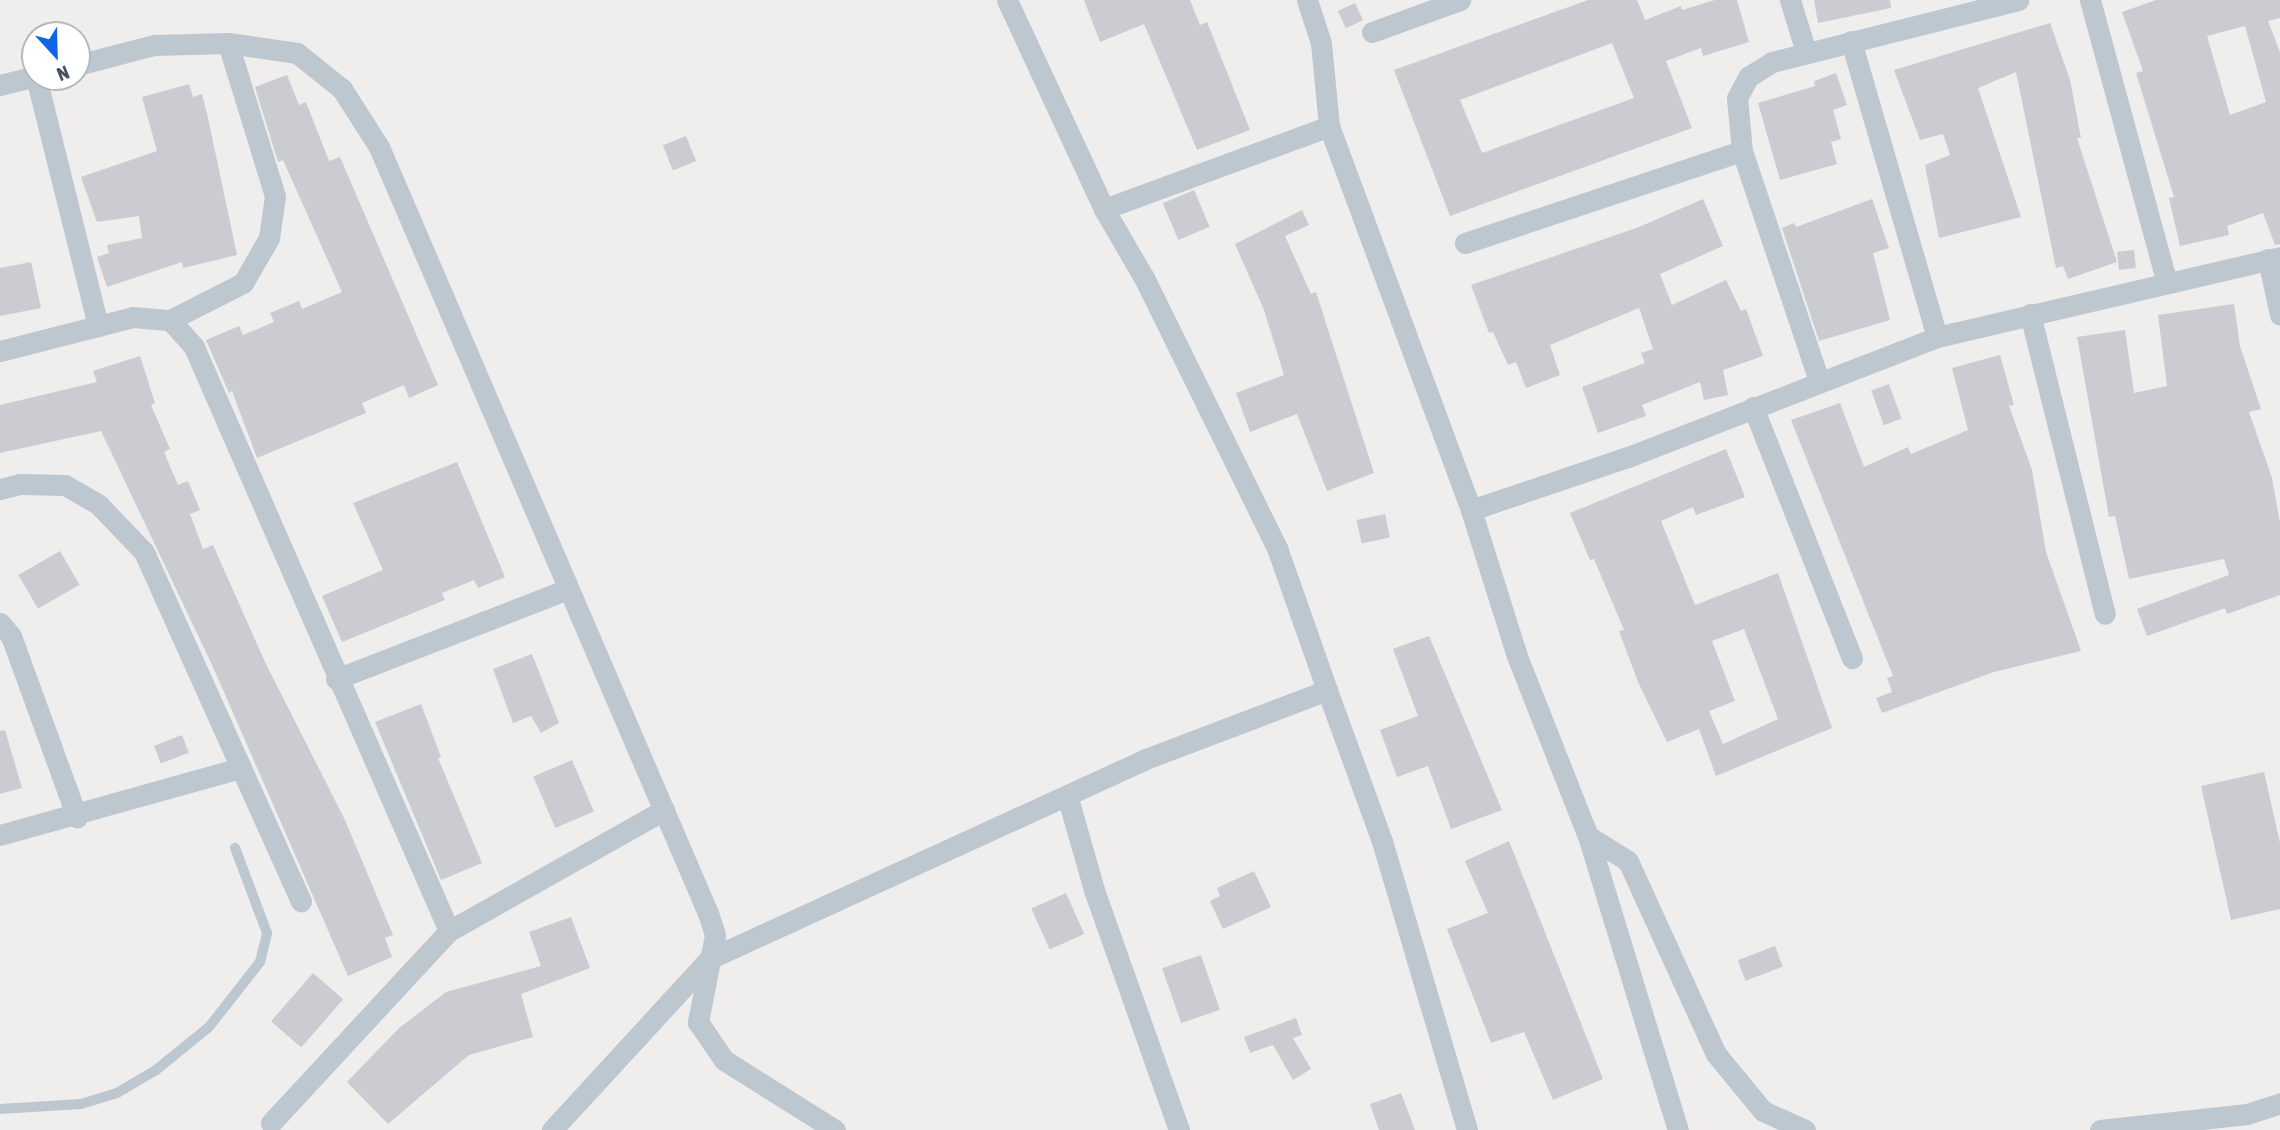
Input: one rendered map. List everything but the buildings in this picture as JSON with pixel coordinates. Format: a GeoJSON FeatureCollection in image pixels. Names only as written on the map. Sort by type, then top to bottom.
{"type":"FeatureCollection","features":[{"type":"Feature","properties":{"kind":"street"},"geometry":{"type":"LineString","coordinates":[[1007,0],[1104,209],[1144,278],[1277,548],[1382,841],[1467,1130]]}},
{"type":"Feature","properties":{"kind":"street"},"geometry":{"type":"LineString","coordinates":[[1307,0],[1321,43],[1329,125],[1471,510],[1517,656],[1588,836],[1678,1130]]}},
{"type":"Feature","properties":{"kind":"street"},"geometry":{"type":"LineString","coordinates":[[1373,32],[1460,0]]}},
{"type":"Feature","properties":{"kind":"street"},"geometry":{"type":"LineString","coordinates":[[1790,0],[1807,52]]}},
{"type":"Feature","properties":{"kind":"street"},"geometry":{"type":"LineString","coordinates":[[1819,381],[1742,151],[1737,98],[1748,77],[1772,62],[2018,0]]}},
{"type":"Feature","properties":{"kind":"street"},"geometry":{"type":"LineString","coordinates":[[2090,0],[2167,283]]}},
{"type":"Feature","properties":{"kind":"street"},"geometry":{"type":"LineString","coordinates":[[1851,41],[1937,337]]}},
{"type":"Feature","properties":{"kind":"street"},"geometry":{"type":"LineString","coordinates":[[0,351],[133,317],[170,320],[243,283],[269,238],[275,196],[228,43]]}},
{"type":"Feature","properties":{"kind":"street"},"geometry":{"type":"LineString","coordinates":[[91,61],[153,45],[228,43],[297,53],[342,89],[379,147],[517,464],[565,590],[664,810],[715,935],[698,1022],[724,1060],[835,1130]]}},
{"type":"Feature","properties":{"kind":"street"},"geometry":{"type":"LineString","coordinates":[[0,85],[21,80]]}},
{"type":"Feature","properties":{"kind":"street"},"geometry":{"type":"LineString","coordinates":[[39,91],[98,326]]}},
{"type":"Feature","properties":{"kind":"street"},"geometry":{"type":"LineString","coordinates":[[1104,209],[1329,125]]}},
{"type":"Feature","properties":{"kind":"street"},"geometry":{"type":"LineString","coordinates":[[1465,243],[1742,151]]}},
{"type":"Feature","properties":{"kind":"street"},"geometry":{"type":"LineString","coordinates":[[1471,510],[1568,479],[1937,337],[2030,314],[2274,258],[2280,315]]}},
{"type":"Feature","properties":{"kind":"street"},"geometry":{"type":"LineString","coordinates":[[2030,314],[2105,614]]}},
{"type":"Feature","properties":{"kind":"street"},"geometry":{"type":"LineString","coordinates":[[170,320],[194,347],[336,679],[449,931]]}},
{"type":"Feature","properties":{"kind":"street"},"geometry":{"type":"LineString","coordinates":[[1753,407],[1852,658]]}},
{"type":"Feature","properties":{"kind":"street"},"geometry":{"type":"LineString","coordinates":[[0,489],[20,484],[65,485],[99,505],[144,552],[301,901]]}},
{"type":"Feature","properties":{"kind":"street"},"geometry":{"type":"LineString","coordinates":[[336,679],[565,590]]}},
{"type":"Feature","properties":{"kind":"street"},"geometry":{"type":"LineString","coordinates":[[0,623],[11,636],[77,817]]}},
{"type":"Feature","properties":{"kind":"street"},"geometry":{"type":"LineString","coordinates":[[552,1130],[709,959],[1143,760],[1327,690]]}},
{"type":"Feature","properties":{"kind":"street"},"geometry":{"type":"LineString","coordinates":[[0,835],[77,817],[240,768]]}},
{"type":"Feature","properties":{"kind":"street"},"geometry":{"type":"LineString","coordinates":[[1067,794],[1094,890],[1179,1130]]}},
{"type":"Feature","properties":{"kind":"street"},"geometry":{"type":"LineString","coordinates":[[271,1123],[449,931],[664,810]]}},
{"type":"Feature","properties":{"kind":"street"},"geometry":{"type":"LineString","coordinates":[[1588,836],[1628,861],[1716,1054],[1763,1111],[1805,1130]]}},
{"type":"Feature","properties":{"kind":"street"},"geometry":{"type":"LineString","coordinates":[[2101,1130],[2247,1114],[2280,1103]]}},
{"type":"Feature","properties":{"kind":"lane"},"geometry":{"type":"LineString","coordinates":[[0,1109],[81,1104],[117,1093],[156,1070],[209,1027],[260,962],[267,933],[235,848]]}}]}
